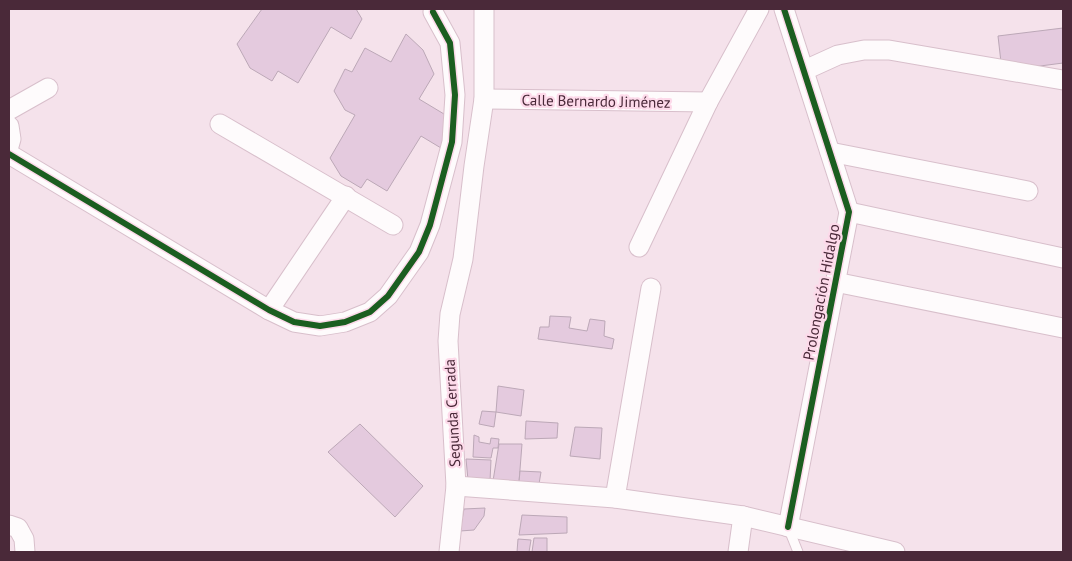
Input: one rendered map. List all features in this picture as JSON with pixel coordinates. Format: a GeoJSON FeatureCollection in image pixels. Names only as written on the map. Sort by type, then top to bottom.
{"type":"FeatureCollection","features":[{"type":"Feature","properties":{"kind":"street","name":"Segunda Cerrada"},"geometry":{"type":"LineString","coordinates":[[484,9],[484,99],[463,259],[450,314],[448,341],[456,486],[615,498],[743,516],[884,551]]}},
{"type":"Feature","properties":{"kind":"street"},"geometry":{"type":"LineString","coordinates":[[639,247],[708,102],[759,9]]}},
{"type":"Feature","properties":{"kind":"street","name":"Prolongación Hidalgo"},"geometry":{"type":"LineString","coordinates":[[784,9],[849,212],[788,527]]}},
{"type":"Feature","properties":{"kind":"street"},"geometry":{"type":"LineString","coordinates":[[9,154],[269,310],[294,322],[320,326],[345,322],[370,312],[388,296],[419,252],[430,225],[452,142],[455,95],[450,43],[433,12]]}},
{"type":"Feature","properties":{"kind":"street"},"geometry":{"type":"LineString","coordinates":[[804,70],[838,56],[864,50],[889,50],[1063,80]]}},
{"type":"Feature","properties":{"kind":"street"},"geometry":{"type":"LineString","coordinates":[[9,110],[48,88]]}},
{"type":"Feature","properties":{"kind":"street","name":"Calle Bernardo Jiménez"},"geometry":{"type":"LineString","coordinates":[[484,99],[708,102]]}},
{"type":"Feature","properties":{"kind":"street"},"geometry":{"type":"LineString","coordinates":[[220,124],[346,196],[392,225]]}},
{"type":"Feature","properties":{"kind":"street"},"geometry":{"type":"LineString","coordinates":[[9,126],[11,139],[9,146]]}},
{"type":"Feature","properties":{"kind":"street"},"geometry":{"type":"LineString","coordinates":[[830,152],[1028,191]]}},
{"type":"Feature","properties":{"kind":"street"},"geometry":{"type":"LineString","coordinates":[[269,310],[346,196]]}},
{"type":"Feature","properties":{"kind":"street"},"geometry":{"type":"LineString","coordinates":[[849,212],[1063,258]]}},
{"type":"Feature","properties":{"kind":"street"},"geometry":{"type":"LineString","coordinates":[[835,282],[1063,328]]}},
{"type":"Feature","properties":{"kind":"street"},"geometry":{"type":"LineString","coordinates":[[615,498],[651,288]]}},
{"type":"Feature","properties":{"kind":"street"},"geometry":{"type":"LineString","coordinates":[[449,552],[456,486]]}},
{"type":"Feature","properties":{"kind":"street"},"geometry":{"type":"LineString","coordinates":[[738,552],[743,516]]}},
{"type":"Feature","properties":{"kind":"street"},"geometry":{"type":"LineString","coordinates":[[9,525],[18,528],[24,539],[26,552]]}},
{"type":"Feature","properties":{"kind":"lane"},"geometry":{"type":"LineString","coordinates":[[788,527],[798,552]]}},
{"type":"Feature","properties":{"kind":"building"},"geometry":{"type":"Polygon","coordinates":[[[262,9],[356,9],[362,19],[351,39],[331,27],[298,83],[278,71],[272,81],[250,68],[237,44],[262,9]]]}},
{"type":"Feature","properties":{"kind":"building"},"geometry":{"type":"Polygon","coordinates":[[[1063,28],[1063,63],[1002,71],[998,36],[1063,28]]]}},
{"type":"Feature","properties":{"kind":"building"},"geometry":{"type":"Polygon","coordinates":[[[406,34],[423,50],[434,74],[419,99],[444,114],[453,128],[441,148],[421,136],[387,191],[367,179],[361,188],[341,176],[330,158],[355,115],[345,110],[334,91],[345,69],[352,72],[365,48],[391,62],[406,34]]]}},
{"type":"Feature","properties":{"kind":"building"},"geometry":{"type":"Polygon","coordinates":[[[550,316],[571,317],[569,328],[587,331],[590,319],[605,321],[604,336],[614,339],[612,349],[538,339],[540,327],[549,327],[550,316]]]}},
{"type":"Feature","properties":{"kind":"building"},"geometry":{"type":"Polygon","coordinates":[[[498,386],[524,390],[521,416],[496,412],[498,386]]]}},
{"type":"Feature","properties":{"kind":"building"},"geometry":{"type":"Polygon","coordinates":[[[482,411],[496,412],[494,427],[479,424],[482,411]]]}},
{"type":"Feature","properties":{"kind":"building"},"geometry":{"type":"Polygon","coordinates":[[[526,421],[558,423],[557,438],[525,439],[526,421]]]}},
{"type":"Feature","properties":{"kind":"building"},"geometry":{"type":"Polygon","coordinates":[[[360,424],[423,486],[395,517],[328,452],[360,424]]]}},
{"type":"Feature","properties":{"kind":"building"},"geometry":{"type":"Polygon","coordinates":[[[575,427],[602,428],[600,459],[570,456],[575,427]]]}},
{"type":"Feature","properties":{"kind":"building"},"geometry":{"type":"Polygon","coordinates":[[[474,435],[479,437],[479,442],[490,444],[491,438],[499,439],[498,448],[493,448],[491,458],[473,457],[474,435]]]}},
{"type":"Feature","properties":{"kind":"building"},"geometry":{"type":"Polygon","coordinates":[[[499,444],[522,444],[519,482],[493,481],[499,444]]]}},
{"type":"Feature","properties":{"kind":"building"},"geometry":{"type":"Polygon","coordinates":[[[466,459],[491,460],[490,481],[468,480],[466,459]]]}},
{"type":"Feature","properties":{"kind":"building"},"geometry":{"type":"Polygon","coordinates":[[[520,471],[541,472],[539,484],[519,482],[520,471]]]}},
{"type":"Feature","properties":{"kind":"building"},"geometry":{"type":"Polygon","coordinates":[[[485,508],[484,516],[474,530],[460,531],[464,509],[485,508]]]}},
{"type":"Feature","properties":{"kind":"building"},"geometry":{"type":"Polygon","coordinates":[[[522,515],[567,517],[567,533],[519,535],[522,515]]]}},
{"type":"Feature","properties":{"kind":"building"},"geometry":{"type":"Polygon","coordinates":[[[534,538],[547,538],[547,552],[532,552],[534,538]]]}},
{"type":"Feature","properties":{"kind":"building"},"geometry":{"type":"Polygon","coordinates":[[[518,539],[531,540],[529,552],[517,552],[518,539]]]}},
{"type":"Feature","properties":{"kind":"cycle path"},"geometry":{"type":"LineString","coordinates":[[784,9],[849,212],[788,527]]}},
{"type":"Feature","properties":{"kind":"cycle path"},"geometry":{"type":"LineString","coordinates":[[9,154],[269,310],[294,322],[320,326],[345,322],[370,312],[388,296],[419,252],[430,225],[452,142],[455,95],[450,43],[433,12]]}}]}
